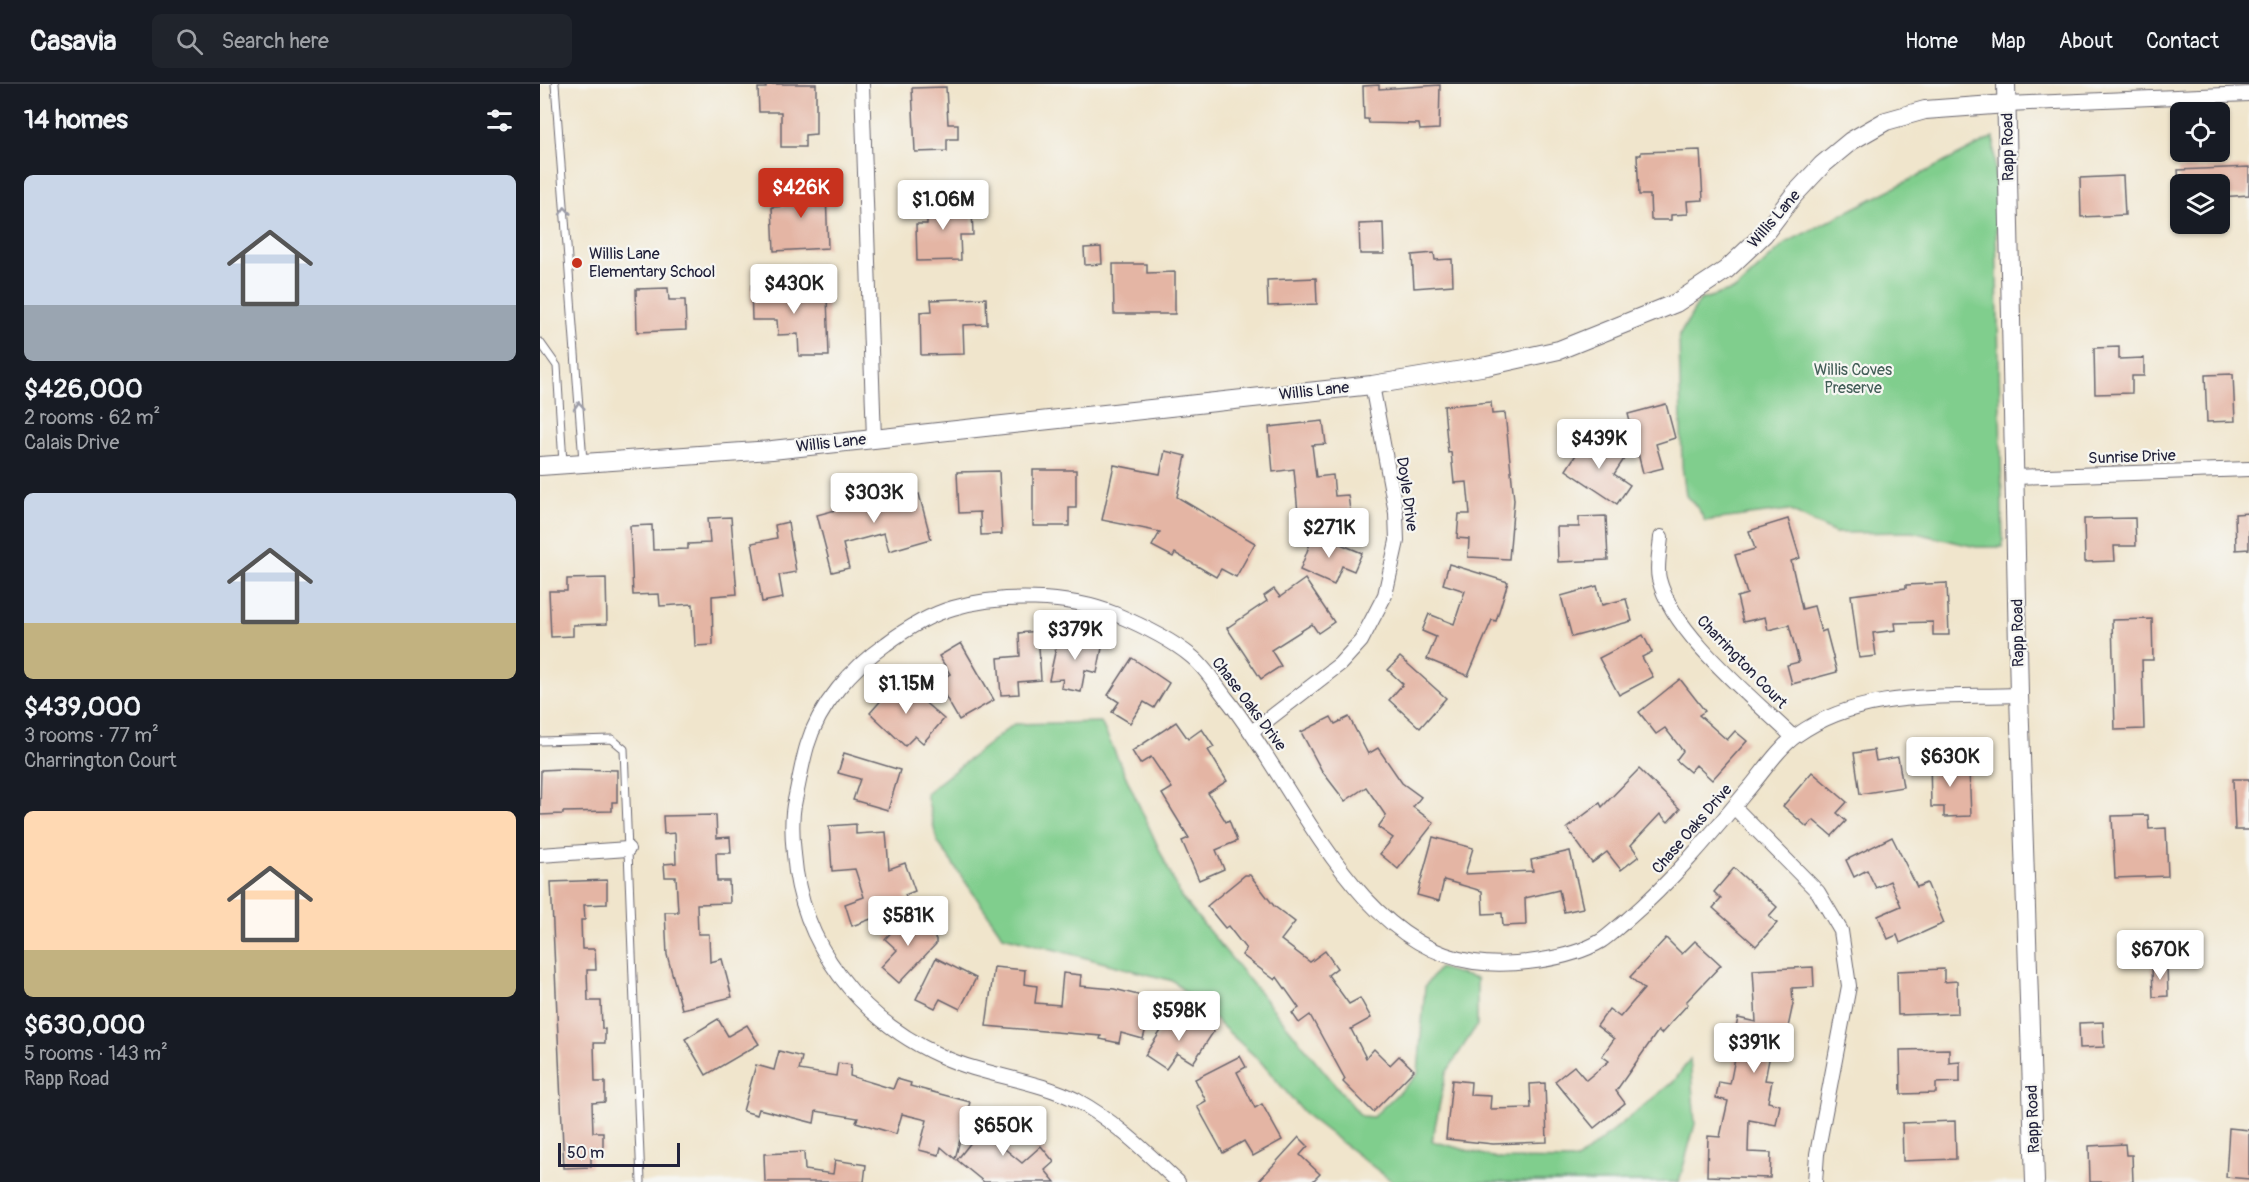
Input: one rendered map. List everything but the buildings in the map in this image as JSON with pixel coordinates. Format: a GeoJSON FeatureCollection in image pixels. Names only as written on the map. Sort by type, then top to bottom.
{"type":"FeatureCollection","features":[{"type":"Feature","properties":{"kind":"street"},"geometry":{"type":"LineString","coordinates":[[862,84],[874,439]]}},
{"type":"Feature","properties":{"kind":"street","name":"Rapp Road"},"geometry":{"type":"LineString","coordinates":[[2006,84],[2019,695],[2035,1182]]}},
{"type":"Feature","properties":{"kind":"street"},"geometry":{"type":"LineString","coordinates":[[2007,104],[2249,94]]}},
{"type":"Feature","properties":{"kind":"street","name":"Willis Lane"},"geometry":{"type":"LineString","coordinates":[[540,466],[772,450],[1372,385],[1487,366],[1559,350],[1676,303],[1726,270],[1764,234],[1815,173],[1851,141],[1886,121],[1925,110],[2007,104]]}},
{"type":"Feature","properties":{"kind":"street","name":"Doyle Drive"},"geometry":{"type":"LineString","coordinates":[[1253,731],[1340,664],[1361,641],[1385,595],[1397,541],[1396,513],[1372,385]]}},
{"type":"Feature","properties":{"kind":"street","name":"Sunrise Drive"},"geometry":{"type":"LineString","coordinates":[[2015,477],[2249,469]]}},
{"type":"Feature","properties":{"kind":"street","name":"Charrington Court"},"geometry":{"type":"LineString","coordinates":[[1661,537],[1659,578],[1670,608],[1706,652],[1793,737]]}},
{"type":"Feature","properties":{"kind":"street","name":"Chase Oaks Drive"},"geometry":{"type":"LineString","coordinates":[[1178,1182],[1103,1116],[1070,1097],[975,1070],[938,1055],[901,1034],[868,1008],[840,980],[808,921],[797,885],[793,810],[808,742],[823,711],[860,663],[909,628],[954,608],[1017,598],[1087,604],[1113,613],[1168,640],[1195,659],[1253,731],[1332,858],[1373,910],[1397,928],[1447,956],[1474,962],[1541,961],[1599,942],[1654,897],[1793,737],[1848,708],[1879,701],[2019,695]]}},
{"type":"Feature","properties":{"kind":"street"},"geometry":{"type":"LineString","coordinates":[[1734,807],[1818,892],[1841,931],[1849,986],[1817,1154],[1815,1182]]}},
{"type":"Feature","properties":{"kind":"street"},"geometry":{"type":"LineString","coordinates":[[540,855],[628,849]]}},
{"type":"Feature","properties":{"kind":"lane"},"geometry":{"type":"LineString","coordinates":[[555,84],[583,464]]}},
{"type":"Feature","properties":{"kind":"lane"},"geometry":{"type":"LineString","coordinates":[[540,342],[557,366],[563,465]]}},
{"type":"Feature","properties":{"kind":"lane"},"geometry":{"type":"LineString","coordinates":[[540,741],[612,739],[624,749],[641,1182]]}},
{"type":"Feature","properties":{"kind":"green space","name":"Willis Coves Preserve"},"geometry":{"type":"Polygon","coordinates":[[[1994,137],[2003,547],[1976,547],[1912,532],[1835,533],[1789,510],[1705,521],[1698,508],[1686,496],[1682,466],[1679,336],[1700,300],[1736,289],[1787,242],[1994,137]]]}},
{"type":"Feature","properties":{"kind":"green space"},"geometry":{"type":"Polygon","coordinates":[[[1101,722],[1181,897],[1361,1116],[1373,1117],[1418,1074],[1425,986],[1439,968],[1477,979],[1477,1025],[1446,1073],[1432,1141],[1500,1159],[1577,1160],[1675,1080],[1690,1059],[1695,1124],[1679,1182],[1393,1182],[1306,1115],[1260,1061],[1173,981],[1003,936],[937,841],[926,793],[1014,724],[1101,722]]]}},
{"type":"Feature","properties":{"kind":"place","name":"Willis Lane Elementary School"},"geometry":{"type":"Point","coordinates":[577,263]}}]}
